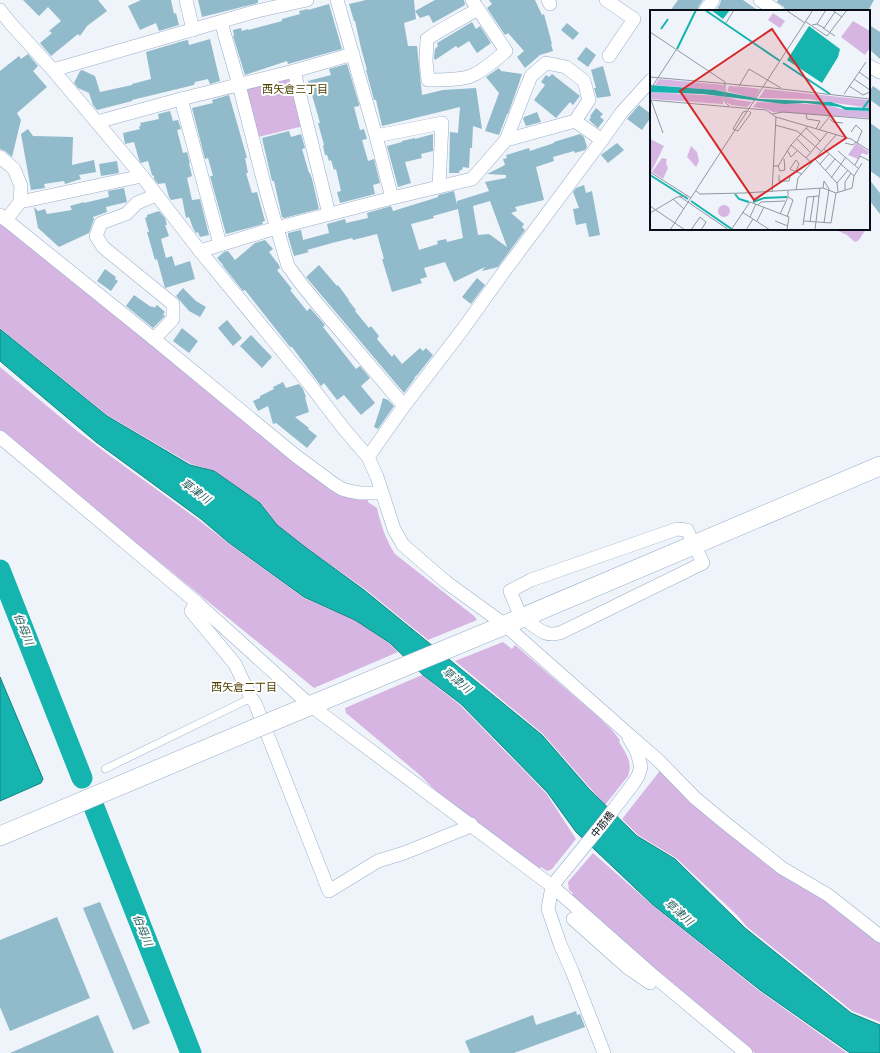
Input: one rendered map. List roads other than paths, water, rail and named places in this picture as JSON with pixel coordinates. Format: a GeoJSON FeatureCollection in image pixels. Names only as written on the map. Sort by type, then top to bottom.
{"type":"FeatureCollection","features":[{"type":"Feature","properties":{"kind":"street"},"geometry":{"type":"LineString","coordinates":[[186,0],[193,30]]}},
{"type":"Feature","properties":{"kind":"street"},"geometry":{"type":"LineString","coordinates":[[337,0],[392,198]]}},
{"type":"Feature","properties":{"kind":"street"},"geometry":{"type":"LineString","coordinates":[[606,0],[634,19],[609,56]]}},
{"type":"Feature","properties":{"kind":"street"},"geometry":{"type":"LineString","coordinates":[[706,10],[713,0]]}},
{"type":"Feature","properties":{"kind":"street"},"geometry":{"type":"LineString","coordinates":[[760,0],[775,10]]}},
{"type":"Feature","properties":{"kind":"street"},"geometry":{"type":"LineString","coordinates":[[53,70],[257,11],[300,1]]}},
{"type":"Feature","properties":{"kind":"street"},"geometry":{"type":"LineString","coordinates":[[475,4],[506,51],[488,67],[470,77],[446,80],[428,80],[426,61],[427,39],[459,20],[475,4]]}},
{"type":"Feature","properties":{"kind":"street"},"geometry":{"type":"LineString","coordinates":[[0,10],[53,70],[142,176],[200,251],[368,458],[377,477],[394,530],[403,545],[446,582],[505,625],[626,733],[659,760],[695,798],[767,857],[782,868],[828,894],[880,936]]}},
{"type":"Feature","properties":{"kind":"street"},"geometry":{"type":"LineString","coordinates":[[221,22],[276,228],[288,266],[302,285],[404,406]]}},
{"type":"Feature","properties":{"kind":"street"},"geometry":{"type":"LineString","coordinates":[[97,122],[181,99],[294,71],[353,54]]}},
{"type":"Feature","properties":{"kind":"street"},"geometry":{"type":"LineString","coordinates":[[200,251],[328,214],[472,179],[506,140],[531,76],[546,63],[566,68],[584,81],[588,100],[575,121],[506,140]]}},
{"type":"Feature","properties":{"kind":"street"},"geometry":{"type":"LineString","coordinates":[[870,67],[880,72]]}},
{"type":"Feature","properties":{"kind":"street"},"geometry":{"type":"LineString","coordinates":[[294,71],[328,214]]}},
{"type":"Feature","properties":{"kind":"street"},"geometry":{"type":"LineString","coordinates":[[368,458],[404,406],[463,329],[502,273],[622,112],[650,81]]}},
{"type":"Feature","properties":{"kind":"street"},"geometry":{"type":"LineString","coordinates":[[181,99],[220,244]]}},
{"type":"Feature","properties":{"kind":"street"},"geometry":{"type":"LineString","coordinates":[[575,121],[602,140]]}},
{"type":"Feature","properties":{"kind":"street"},"geometry":{"type":"LineString","coordinates":[[376,136],[442,123],[439,186]]}},
{"type":"Feature","properties":{"kind":"street"},"geometry":{"type":"LineString","coordinates":[[0,157],[14,169],[21,186],[20,202]]}},
{"type":"Feature","properties":{"kind":"street"},"geometry":{"type":"LineString","coordinates":[[142,176],[20,202],[3,217],[296,456],[338,487],[360,493],[381,493]]}},
{"type":"Feature","properties":{"kind":"street"},"geometry":{"type":"LineString","coordinates":[[154,339],[173,318],[173,304],[102,247],[96,236],[101,222],[126,214],[138,204],[156,195]]}},
{"type":"Feature","properties":{"kind":"street"},"geometry":{"type":"LineString","coordinates":[[0,437],[310,705],[468,826],[555,882],[652,980],[736,1053]]}},
{"type":"Feature","properties":{"kind":"street"},"geometry":{"type":"LineString","coordinates":[[0,445],[179,596],[194,606],[235,664],[254,704],[329,891],[378,860],[404,853],[468,826]]}},
{"type":"Feature","properties":{"kind":"street"},"geometry":{"type":"LineString","coordinates":[[0,836],[310,705],[505,625],[880,466]]}},
{"type":"Feature","properties":{"kind":"street"},"geometry":{"type":"LineString","coordinates":[[518,610],[510,591],[531,580],[677,529],[687,530],[703,563],[560,632],[552,634],[543,633],[530,623]]}},
{"type":"Feature","properties":{"kind":"street","name":"中筋橋"},"geometry":{"type":"LineString","coordinates":[[555,882],[638,776],[641,766],[637,752],[626,733]]}},
{"type":"Feature","properties":{"kind":"street"},"geometry":{"type":"LineString","coordinates":[[555,882],[548,909],[560,944],[604,1053]]}},
{"type":"Feature","properties":{"kind":"street"},"geometry":{"type":"LineString","coordinates":[[573,919],[628,968],[652,980],[746,1053]]}},
{"type":"Feature","properties":{"kind":"lane"},"geometry":{"type":"LineString","coordinates":[[105,769],[251,698]]}},
{"type":"Feature","properties":{"kind":"water","name":"草津川"},"geometry":{"type":"Polygon","coordinates":[[[0,329],[107,416],[190,465],[214,471],[260,503],[277,525],[364,590],[542,735],[589,789],[637,836],[675,859],[745,928],[851,1013],[880,1025],[880,1053],[850,1053],[760,990],[652,904],[576,832],[547,792],[461,704],[423,675],[390,643],[355,620],[304,597],[228,542],[201,519],[96,442],[0,361],[0,329]]]}},
{"type":"Feature","properties":{"kind":"water"},"geometry":{"type":"Polygon","coordinates":[[[0,677],[43,779],[41,783],[0,801],[0,677]]]}},
{"type":"Feature","properties":{"kind":"waterway","name":"伯母川"},"geometry":{"type":"LineString","coordinates":[[0,570],[82,778]]}},
{"type":"Feature","properties":{"kind":"waterway","name":"伯母川"},"geometry":{"type":"LineString","coordinates":[[94,807],[191,1053]]}},
{"type":"Feature","properties":{"kind":"district","name":"西矢倉三丁目"},"geometry":{"type":"Point","coordinates":[295,89]}},
{"type":"Feature","properties":{"kind":"district","name":"西矢倉二丁目"},"geometry":{"type":"Point","coordinates":[244,687]}}]}
